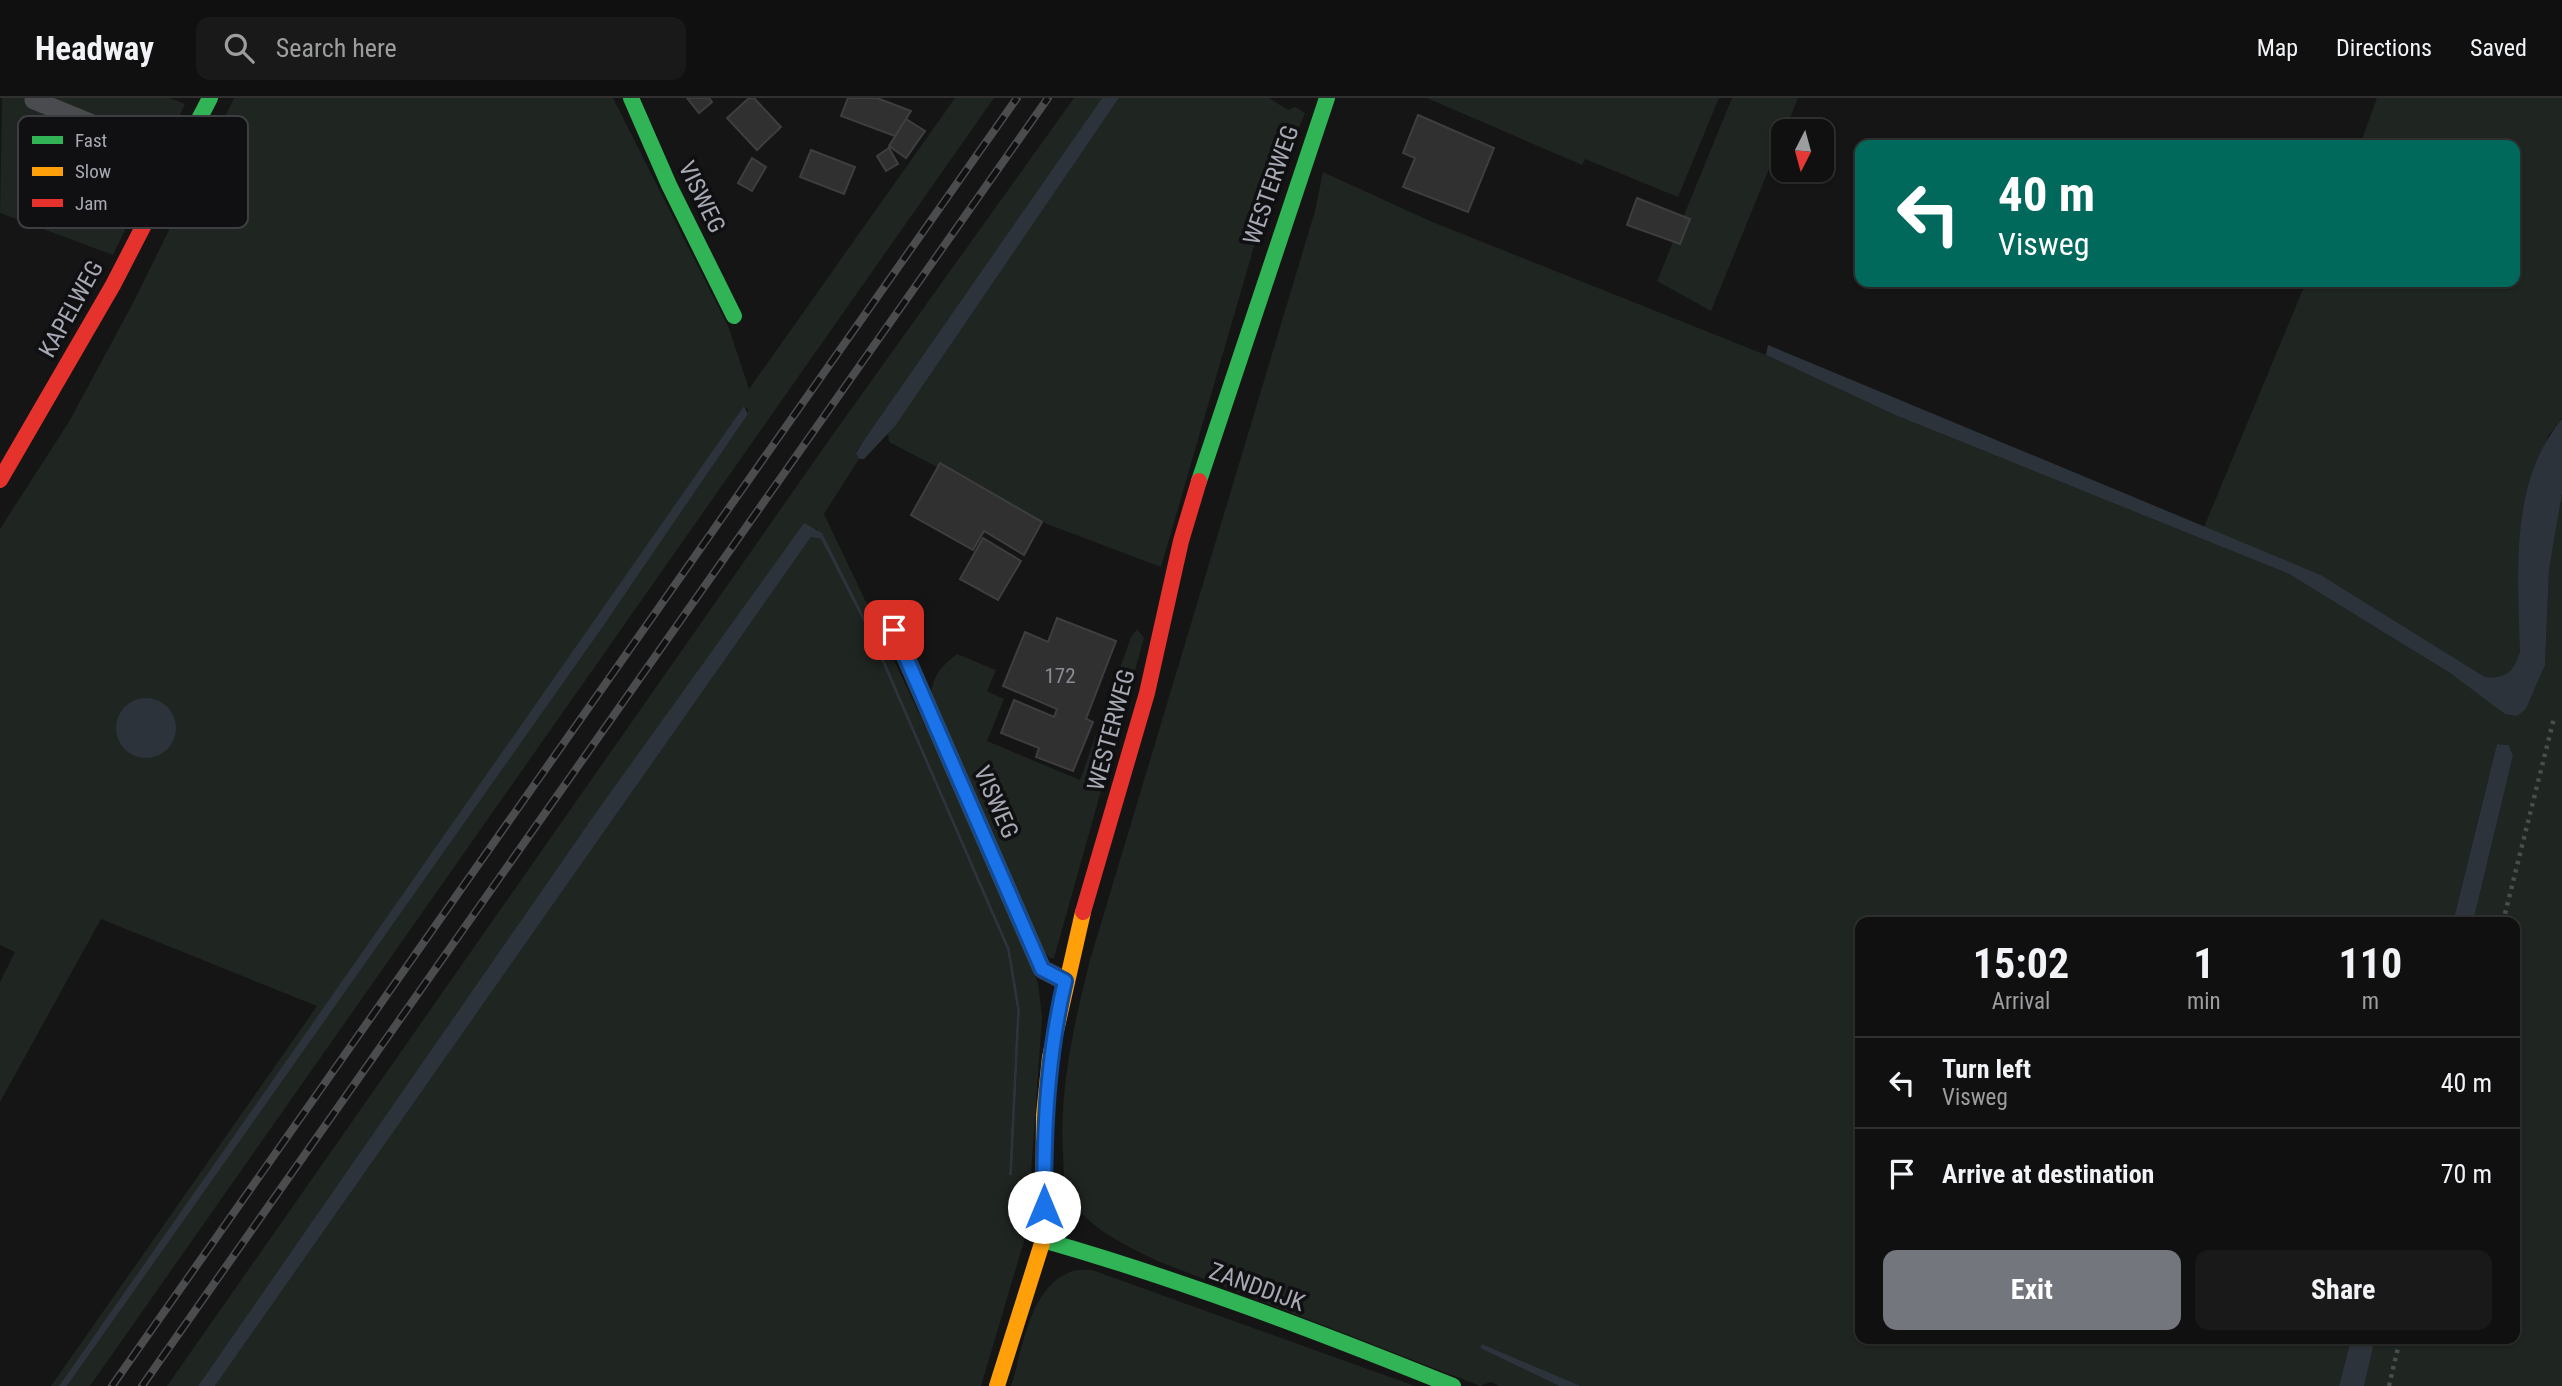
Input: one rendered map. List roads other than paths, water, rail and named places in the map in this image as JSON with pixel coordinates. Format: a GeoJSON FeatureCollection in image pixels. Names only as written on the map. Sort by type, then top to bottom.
{"type":"FeatureCollection","features":[{"type":"Feature","properties":{"kind":"street","name":"KAPELWEG"},"geometry":{"type":"LineString","coordinates":[[201,116],[210,98]]}},
{"type":"Feature","properties":{"kind":"street","name":"VISWEG"},"geometry":{"type":"LineString","coordinates":[[631,98],[669,185],[734,316]]}},
{"type":"Feature","properties":{"kind":"street","name":"WESTERWEG"},"geometry":{"type":"LineString","coordinates":[[997,1386],[1042,1240],[1044,1115],[1050,1057],[1065,981],[1147,693],[1181,541],[1253,307],[1326,98]]}},
{"type":"Feature","properties":{"kind":"street","name":"KAPELWEG"},"geometry":{"type":"LineString","coordinates":[[0,480],[8,454],[140,228]]}},
{"type":"Feature","properties":{"kind":"street","name":"ZANDDIJK"},"geometry":{"type":"LineString","coordinates":[[1042,1240],[1124,1263],[1349,1344],[1453,1386]]}},
{"type":"Feature","properties":{"kind":"lane"},"geometry":{"type":"LineString","coordinates":[[34,100],[73,116]]}},
{"type":"Feature","properties":{"kind":"lane","name":"VISWEG"},"geometry":{"type":"LineString","coordinates":[[894,630],[1042,969],[1065,981]]}},
{"type":"Feature","properties":{"kind":"railway"},"geometry":{"type":"LineString","coordinates":[[112,1386],[1017,98]]}},
{"type":"Feature","properties":{"kind":"railway"},"geometry":{"type":"LineString","coordinates":[[142,1386],[1048,98]]}}]}
